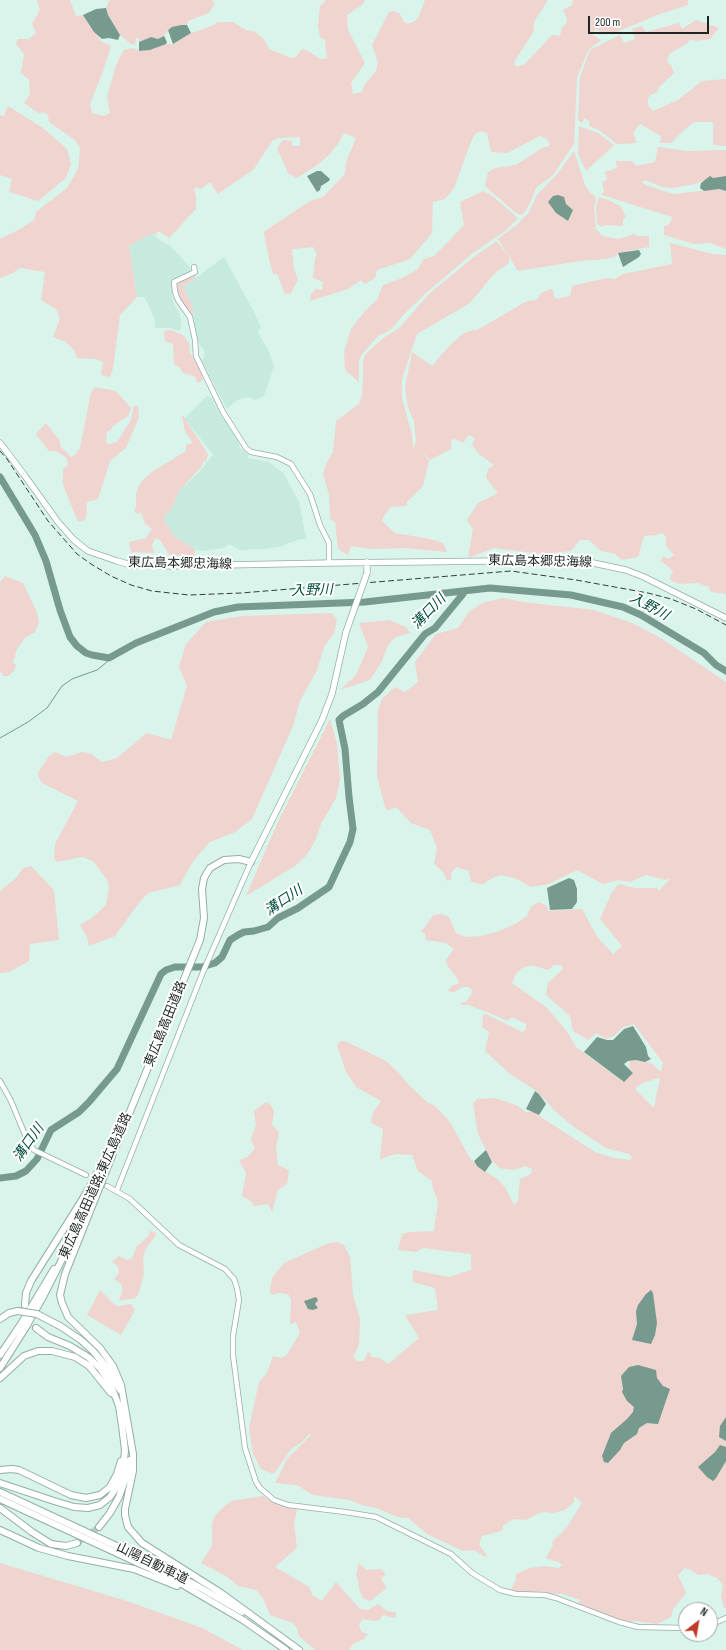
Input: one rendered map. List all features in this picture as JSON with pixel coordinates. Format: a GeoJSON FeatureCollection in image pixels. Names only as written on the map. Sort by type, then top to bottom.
{"type":"FeatureCollection","features":[{"type":"Feature","properties":{"kind":"highway","name":"東広島高田道路"},"geometry":{"type":"LineString","coordinates":[[132,1108],[200,940],[204,918],[202,886],[206,872],[214,864],[224,860],[239,859],[251,862]]}},
{"type":"Feature","properties":{"kind":"highway","name":"東広島高田道路;東広島道路"},"geometry":{"type":"LineString","coordinates":[[30,1315],[68,1242],[132,1108]]}},
{"type":"Feature","properties":{"kind":"highway","name":"東広島高田道路;東広島道路"},"geometry":{"type":"LineString","coordinates":[[30,1315],[69,1248],[112,1156],[132,1108]]}},
{"type":"Feature","properties":{"kind":"highway"},"geometry":{"type":"LineString","coordinates":[[25,1305],[26,1293],[33,1278],[82,1200],[117,1138]]}},
{"type":"Feature","properties":{"kind":"highway"},"geometry":{"type":"LineString","coordinates":[[99,1526],[112,1509],[122,1489],[129,1466],[126,1404],[121,1385],[109,1360],[96,1343],[68,1317],[60,1295],[64,1274],[112,1156]]}},
{"type":"Feature","properties":{"kind":"highway"},"geometry":{"type":"LineString","coordinates":[[0,1319],[9,1313],[18,1311],[37,1314],[60,1326],[81,1340],[98,1357],[116,1382],[126,1404]]}},
{"type":"Feature","properties":{"kind":"highway"},"geometry":{"type":"LineString","coordinates":[[0,1355],[30,1315]]}},
{"type":"Feature","properties":{"kind":"highway"},"geometry":{"type":"LineString","coordinates":[[0,1368],[30,1315]]}},
{"type":"Feature","properties":{"kind":"highway"},"geometry":{"type":"LineString","coordinates":[[36,1328],[48,1337],[79,1351],[94,1362],[110,1383],[119,1406],[133,1471],[126,1500],[125,1515],[128,1528],[132,1533],[153,1550],[221,1593],[298,1650]]}},
{"type":"Feature","properties":{"kind":"highway"},"geometry":{"type":"LineString","coordinates":[[0,1378],[18,1360],[31,1353],[45,1350],[60,1352],[79,1359],[95,1371],[111,1392],[119,1406]]}},
{"type":"Feature","properties":{"kind":"highway"},"geometry":{"type":"LineString","coordinates":[[0,1470],[19,1470],[71,1495],[86,1498],[93,1497],[106,1492],[114,1481],[128,1443]]}},
{"type":"Feature","properties":{"kind":"highway"},"geometry":{"type":"LineString","coordinates":[[0,1483],[74,1507],[94,1507],[100,1505],[110,1497],[118,1485],[123,1471],[128,1443]]}},
{"type":"Feature","properties":{"kind":"highway","name":"山陽自動車道"},"geometry":{"type":"LineString","coordinates":[[0,1492],[175,1574],[241,1612],[298,1650]]}},
{"type":"Feature","properties":{"kind":"highway","name":"山陽自動車道"},"geometry":{"type":"LineString","coordinates":[[0,1499],[148,1568],[227,1610],[286,1650]]}},
{"type":"Feature","properties":{"kind":"highway"},"geometry":{"type":"LineString","coordinates":[[0,1508],[51,1544],[61,1547],[77,1543]]}},
{"type":"Feature","properties":{"kind":"highway"},"geometry":{"type":"LineString","coordinates":[[0,1530],[26,1543],[53,1553],[134,1569],[178,1586],[227,1610]]}},
{"type":"Feature","properties":{"kind":"main road","name":"東広島本郷忠海線"},"geometry":{"type":"LineString","coordinates":[[0,443],[58,522],[74,540],[88,551],[102,557],[131,565],[173,566],[329,562],[579,560],[626,570],[644,576],[726,618]]}},
{"type":"Feature","properties":{"kind":"main road"},"geometry":{"type":"LineString","coordinates":[[251,862],[322,720],[332,694],[346,632],[366,573],[366,562]]}},
{"type":"Feature","properties":{"kind":"street"},"geometry":{"type":"LineString","coordinates":[[194,267],[195,272],[174,282],[178,300],[190,317],[195,340],[196,356],[223,412],[246,448],[251,452],[277,457],[290,464],[310,494],[320,525],[329,543],[329,562]]}},
{"type":"Feature","properties":{"kind":"street"},"geometry":{"type":"LineString","coordinates":[[117,1190],[203,972],[251,862]]}},
{"type":"Feature","properties":{"kind":"street"},"geometry":{"type":"LineString","coordinates":[[0,1081],[11,1101],[28,1142],[34,1150],[86,1175]]}},
{"type":"Feature","properties":{"kind":"street"},"geometry":{"type":"LineString","coordinates":[[107,1186],[117,1190],[140,1207],[179,1245],[225,1269],[234,1279],[238,1288],[239,1300],[233,1336],[233,1355],[245,1448],[256,1482],[260,1488],[274,1500],[288,1505],[345,1512],[376,1518],[451,1554],[475,1575],[500,1590],[516,1594],[556,1598],[619,1622],[638,1627],[678,1628]]}},
{"type":"Feature","properties":{"kind":"shaded area"},"geometry":{"type":"Polygon","coordinates":[[[37,0],[70,0],[76,16],[83,15],[101,41],[111,46],[90,104],[92,113],[104,116],[110,113],[107,97],[116,65],[124,50],[134,48],[139,51],[150,50],[166,44],[173,44],[191,33],[212,26],[218,22],[233,22],[246,30],[253,31],[263,38],[269,49],[291,58],[296,57],[302,49],[320,59],[327,58],[325,40],[320,37],[318,26],[320,6],[326,0],[365,0],[363,4],[347,15],[348,30],[365,63],[351,83],[353,94],[362,92],[365,84],[376,71],[378,62],[372,45],[389,12],[394,11],[400,14],[404,22],[408,24],[415,21],[419,16],[425,0],[548,0],[534,22],[534,31],[514,62],[516,67],[525,64],[552,35],[560,36],[562,27],[566,24],[567,19],[563,10],[572,5],[573,0],[688,0],[688,5],[657,15],[610,35],[610,32],[605,35],[596,29],[592,34],[601,40],[589,49],[577,77],[574,144],[553,175],[536,188],[524,213],[521,215],[516,213],[485,186],[488,172],[495,168],[516,165],[550,144],[546,138],[540,136],[507,153],[491,152],[487,133],[481,131],[475,134],[470,144],[454,188],[445,199],[433,202],[432,233],[410,259],[377,270],[375,278],[365,284],[361,280],[348,289],[310,301],[311,294],[316,289],[322,290],[323,282],[313,278],[317,254],[313,247],[292,249],[294,269],[298,280],[291,293],[285,294],[277,274],[273,274],[264,234],[265,231],[310,201],[323,197],[345,174],[346,162],[356,138],[344,133],[338,144],[329,155],[316,166],[297,178],[288,173],[277,148],[283,140],[292,141],[292,146],[300,146],[300,137],[279,138],[272,141],[254,169],[218,194],[210,182],[201,189],[196,187],[194,189],[196,196],[196,209],[169,238],[159,231],[155,235],[152,233],[129,246],[137,297],[120,315],[113,368],[110,377],[101,375],[103,362],[95,359],[77,358],[75,351],[66,342],[53,337],[60,318],[56,309],[41,300],[45,272],[20,268],[11,274],[0,278],[0,239],[34,220],[36,212],[67,188],[78,169],[80,148],[75,140],[49,122],[48,115],[43,112],[40,114],[24,103],[30,94],[29,80],[21,73],[24,54],[16,44],[18,39],[29,39],[36,33],[32,24],[40,10],[37,0]]]}},
{"type":"Feature","properties":{"kind":"shaded area"},"geometry":{"type":"Polygon","coordinates":[[[211,0],[215,3],[209,13],[188,21],[187,25],[181,25],[168,30],[164,36],[158,39],[151,37],[139,42],[139,38],[136,38],[135,45],[131,44],[120,35],[108,15],[106,8],[109,1],[211,0]]]}},
{"type":"Feature","properties":{"kind":"shaded area"},"geometry":{"type":"Polygon","coordinates":[[[106,8],[108,15],[120,35],[118,40],[109,38],[102,39],[94,32],[83,15],[96,9],[106,8]]]}},
{"type":"Feature","properties":{"kind":"shaded area"},"geometry":{"type":"Polygon","coordinates":[[[696,20],[719,28],[710,39],[695,41],[691,39],[685,45],[669,54],[667,61],[671,65],[674,73],[659,87],[657,92],[650,95],[648,105],[653,111],[678,100],[702,81],[726,79],[726,146],[713,145],[713,122],[694,122],[671,143],[660,143],[661,136],[640,124],[633,133],[637,143],[617,144],[599,130],[589,126],[589,121],[584,118],[582,123],[578,120],[580,77],[590,50],[620,35],[624,43],[635,39],[632,29],[642,26],[646,32],[679,23],[682,29],[696,20]]]}},
{"type":"Feature","properties":{"kind":"shaded area"},"geometry":{"type":"Polygon","coordinates":[[[187,25],[191,33],[173,44],[168,30],[172,27],[187,25]]]}},
{"type":"Feature","properties":{"kind":"shaded area"},"geometry":{"type":"Polygon","coordinates":[[[164,36],[167,42],[166,44],[150,50],[139,51],[139,42],[151,37],[158,39],[164,36]]]}},
{"type":"Feature","properties":{"kind":"shaded area"},"geometry":{"type":"Polygon","coordinates":[[[8,106],[43,128],[67,149],[71,164],[66,178],[38,201],[9,192],[12,179],[0,175],[0,115],[4,116],[8,106]]]}},
{"type":"Feature","properties":{"kind":"shaded area"},"geometry":{"type":"Polygon","coordinates":[[[579,126],[598,133],[614,145],[586,171],[578,154],[579,126]]]}},
{"type":"Feature","properties":{"kind":"shaded area"},"geometry":{"type":"Polygon","coordinates":[[[658,147],[687,151],[726,150],[726,176],[672,188],[662,187],[645,180],[642,182],[646,185],[673,194],[719,189],[726,191],[726,249],[710,243],[694,244],[664,235],[664,226],[667,226],[672,217],[602,195],[604,191],[602,182],[607,179],[605,172],[617,168],[616,161],[632,161],[636,166],[655,162],[658,147]]]}},
{"type":"Feature","properties":{"kind":"shaded area"},"geometry":{"type":"Polygon","coordinates":[[[574,151],[585,185],[590,193],[595,196],[596,201],[594,207],[596,228],[592,228],[596,229],[602,236],[619,239],[634,234],[637,236],[649,236],[649,247],[618,253],[615,257],[606,259],[580,261],[518,271],[498,239],[515,226],[524,231],[516,226],[529,212],[537,195],[558,173],[574,151]],[[566,204],[555,212],[568,221],[573,210],[566,204]]]}},
{"type":"Feature","properties":{"kind":"shaded area"},"geometry":{"type":"Polygon","coordinates":[[[317,171],[321,171],[330,179],[321,186],[320,190],[317,192],[307,176],[317,171]]]}},
{"type":"Feature","properties":{"kind":"shaded area"},"geometry":{"type":"Polygon","coordinates":[[[710,176],[713,178],[726,176],[726,191],[719,189],[704,191],[700,188],[701,183],[710,176]]]}},
{"type":"Feature","properties":{"kind":"shaded area"},"geometry":{"type":"Polygon","coordinates":[[[483,191],[491,195],[518,218],[505,231],[473,253],[427,292],[393,327],[385,333],[379,335],[363,353],[359,360],[359,382],[345,370],[344,352],[351,329],[365,311],[377,300],[383,285],[400,279],[417,270],[424,259],[434,256],[449,241],[464,225],[460,202],[483,191]]]}},
{"type":"Feature","properties":{"kind":"shaded area"},"geometry":{"type":"Polygon","coordinates":[[[558,195],[564,197],[566,204],[573,210],[568,221],[556,213],[548,202],[553,196],[558,195]]]}},
{"type":"Feature","properties":{"kind":"shaded area"},"geometry":{"type":"Polygon","coordinates":[[[599,197],[611,201],[621,207],[626,217],[623,220],[623,226],[605,225],[602,227],[597,224],[596,207],[599,197]]]}},
{"type":"Feature","properties":{"kind":"shaded area"},"geometry":{"type":"Polygon","coordinates":[[[152,233],[158,239],[166,244],[169,244],[192,270],[171,280],[173,302],[181,318],[181,329],[179,331],[171,328],[155,328],[155,320],[144,297],[137,297],[129,246],[152,233]]]}},
{"type":"Feature","properties":{"kind":"shaded area"},"geometry":{"type":"Polygon","coordinates":[[[497,241],[509,257],[509,263],[495,273],[470,303],[417,334],[402,379],[402,398],[412,435],[413,448],[416,442],[414,421],[408,407],[405,387],[412,352],[432,366],[449,346],[463,334],[469,331],[477,330],[527,301],[537,300],[541,293],[551,289],[553,290],[554,297],[557,299],[570,296],[572,286],[607,278],[615,279],[623,274],[672,264],[670,243],[713,254],[726,255],[726,594],[711,592],[709,587],[698,583],[678,584],[669,579],[673,572],[661,561],[663,556],[669,559],[674,555],[666,546],[666,537],[662,533],[644,536],[638,557],[622,560],[615,554],[601,551],[589,540],[580,540],[571,551],[541,554],[494,548],[468,558],[473,529],[467,520],[478,503],[498,493],[486,478],[488,469],[494,465],[480,455],[472,445],[475,438],[469,435],[463,443],[456,439],[451,440],[451,449],[430,460],[422,451],[429,461],[423,486],[407,502],[407,506],[391,507],[385,514],[382,521],[395,533],[430,539],[443,543],[447,552],[405,548],[371,549],[351,546],[348,555],[338,549],[335,522],[330,519],[329,494],[323,475],[326,464],[333,452],[336,421],[359,404],[362,394],[363,361],[365,355],[382,339],[399,328],[429,294],[475,256],[497,241]]]}},
{"type":"Feature","properties":{"kind":"shaded area"},"geometry":{"type":"Polygon","coordinates":[[[639,250],[641,254],[639,257],[623,267],[618,253],[639,250]]]}},
{"type":"Feature","properties":{"kind":"shaded area"},"geometry":{"type":"Polygon","coordinates":[[[224,257],[261,327],[258,332],[259,335],[268,349],[274,366],[264,396],[255,400],[249,397],[237,400],[227,409],[202,361],[205,352],[198,342],[193,308],[183,286],[224,257]]]}},
{"type":"Feature","properties":{"kind":"shaded area"},"geometry":{"type":"Polygon","coordinates":[[[194,275],[196,278],[183,286],[193,308],[192,318],[180,300],[176,285],[181,280],[194,275]]]}},
{"type":"Feature","properties":{"kind":"shaded area"},"geometry":{"type":"Polygon","coordinates":[[[170,330],[183,335],[189,343],[190,353],[201,371],[203,380],[198,383],[194,376],[183,373],[180,368],[174,364],[173,344],[165,341],[164,331],[170,330]]]}},
{"type":"Feature","properties":{"kind":"shaded area"},"geometry":{"type":"Polygon","coordinates":[[[95,387],[116,391],[131,408],[128,416],[113,426],[110,431],[107,431],[106,443],[110,444],[117,442],[131,420],[134,406],[138,406],[139,417],[126,448],[110,461],[98,499],[87,502],[86,519],[78,522],[63,485],[63,469],[68,465],[67,458],[56,451],[49,451],[36,434],[46,423],[60,441],[60,446],[71,457],[76,454],[80,448],[91,392],[95,387]]]}},
{"type":"Feature","properties":{"kind":"shaded area"},"geometry":{"type":"Polygon","coordinates":[[[207,396],[211,397],[219,412],[238,440],[240,448],[249,455],[247,458],[269,462],[284,474],[299,502],[306,539],[285,544],[284,546],[263,549],[240,550],[229,544],[224,548],[201,551],[174,536],[163,518],[172,508],[179,491],[200,471],[213,455],[185,418],[207,396]]]}},
{"type":"Feature","properties":{"kind":"shaded area"},"geometry":{"type":"Polygon","coordinates":[[[183,415],[208,454],[206,462],[203,462],[202,466],[179,491],[172,508],[163,518],[174,536],[195,549],[194,556],[169,555],[160,540],[155,538],[152,545],[154,553],[131,552],[129,542],[146,538],[152,529],[145,524],[141,512],[138,514],[134,512],[138,488],[142,481],[152,472],[186,451],[186,445],[193,443],[185,431],[183,415]]]}},
{"type":"Feature","properties":{"kind":"shaded area"},"geometry":{"type":"Polygon","coordinates":[[[5,576],[23,583],[37,612],[39,622],[35,632],[25,638],[17,649],[13,662],[16,665],[14,671],[8,676],[3,676],[0,670],[0,582],[5,576]]]}},
{"type":"Feature","properties":{"kind":"shaded area"},"geometry":{"type":"Polygon","coordinates":[[[503,598],[523,602],[594,610],[632,623],[659,637],[726,682],[726,1608],[724,1608],[721,1596],[723,1585],[717,1578],[707,1574],[698,1575],[685,1568],[678,1575],[686,1593],[673,1609],[671,1617],[657,1624],[635,1621],[627,1622],[578,1604],[580,1600],[563,1594],[517,1592],[511,1589],[516,1580],[516,1574],[530,1568],[544,1566],[559,1568],[562,1565],[546,1558],[553,1545],[552,1542],[567,1527],[582,1503],[574,1496],[574,1502],[565,1510],[553,1513],[544,1512],[526,1520],[514,1519],[503,1526],[502,1531],[482,1536],[479,1545],[487,1555],[485,1557],[474,1550],[463,1551],[427,1534],[408,1518],[397,1517],[379,1509],[349,1500],[313,1495],[297,1485],[275,1483],[287,1459],[311,1435],[310,1433],[301,1443],[291,1449],[274,1474],[261,1469],[253,1454],[249,1428],[259,1382],[267,1373],[273,1356],[281,1358],[286,1356],[300,1333],[296,1322],[290,1324],[291,1299],[288,1294],[279,1293],[272,1295],[270,1292],[272,1278],[284,1263],[329,1243],[337,1242],[344,1245],[350,1257],[353,1295],[360,1319],[359,1345],[353,1357],[358,1361],[364,1361],[368,1352],[370,1353],[371,1357],[380,1358],[388,1364],[419,1338],[405,1315],[438,1310],[435,1288],[413,1282],[413,1270],[449,1277],[471,1270],[471,1254],[423,1248],[416,1252],[398,1250],[402,1234],[434,1231],[438,1201],[433,1189],[432,1181],[418,1171],[412,1155],[397,1154],[380,1160],[383,1129],[371,1123],[373,1113],[381,1101],[356,1087],[346,1072],[337,1045],[340,1041],[345,1041],[386,1061],[427,1102],[435,1106],[450,1122],[469,1157],[477,1166],[497,1179],[505,1187],[514,1205],[518,1201],[520,1179],[531,1174],[532,1169],[526,1166],[513,1170],[499,1168],[490,1158],[478,1134],[473,1103],[477,1099],[495,1098],[516,1105],[526,1112],[533,1112],[595,1152],[614,1158],[630,1160],[632,1157],[629,1154],[606,1148],[574,1127],[554,1110],[538,1092],[510,1074],[485,1051],[489,1032],[482,1027],[483,1015],[486,1014],[522,1032],[526,1030],[526,1024],[512,1017],[507,1021],[469,1005],[462,1005],[461,1003],[467,1001],[473,991],[469,987],[463,987],[454,992],[448,991],[450,987],[459,983],[447,965],[446,960],[454,949],[446,943],[426,940],[425,934],[421,931],[433,915],[441,914],[449,917],[456,933],[466,937],[481,936],[502,930],[517,923],[527,916],[531,907],[539,902],[547,906],[548,911],[582,909],[598,938],[613,954],[622,946],[600,919],[612,892],[619,884],[635,888],[657,888],[659,891],[671,878],[666,880],[646,875],[630,882],[618,880],[603,884],[577,870],[549,884],[531,887],[517,879],[501,875],[494,877],[483,884],[471,882],[469,871],[456,867],[451,873],[451,879],[447,881],[443,872],[434,864],[437,848],[430,830],[411,823],[396,807],[388,811],[385,807],[377,776],[378,710],[382,699],[395,687],[405,692],[418,682],[415,662],[436,634],[458,628],[469,612],[482,603],[503,598]],[[531,965],[522,968],[515,975],[512,983],[547,1008],[568,1033],[576,1047],[623,1082],[633,1073],[629,1067],[630,1061],[636,1060],[651,1063],[661,1072],[663,1063],[634,1024],[623,1027],[614,1036],[606,1039],[596,1033],[589,1040],[573,1031],[570,1016],[546,995],[548,983],[563,969],[561,965],[554,965],[548,970],[531,965]],[[660,1078],[645,1082],[636,1087],[636,1090],[654,1108],[660,1078]]]}},
{"type":"Feature","properties":{"kind":"shaded area"},"geometry":{"type":"Polygon","coordinates":[[[332,613],[337,620],[334,633],[324,647],[317,670],[300,701],[293,726],[252,819],[235,832],[210,842],[193,861],[180,885],[148,893],[138,904],[115,936],[89,946],[87,937],[80,925],[92,918],[106,905],[109,888],[108,881],[93,861],[83,857],[57,862],[54,858],[55,844],[78,801],[42,783],[38,773],[49,756],[55,752],[66,757],[82,752],[91,754],[102,762],[117,758],[147,733],[171,740],[187,686],[179,667],[186,644],[206,622],[243,616],[332,613]]]}},
{"type":"Feature","properties":{"kind":"shaded area"},"geometry":{"type":"Polygon","coordinates":[[[389,620],[406,627],[410,633],[396,637],[388,645],[382,661],[370,680],[340,690],[356,675],[368,647],[359,623],[389,620]]]}},
{"type":"Feature","properties":{"kind":"shaded area"},"geometry":{"type":"Polygon","coordinates":[[[330,719],[337,743],[340,779],[336,798],[321,824],[315,841],[306,856],[295,866],[246,896],[277,824],[330,719]]]}},
{"type":"Feature","properties":{"kind":"shaded area"},"geometry":{"type":"Polygon","coordinates":[[[31,866],[54,890],[59,940],[30,944],[29,961],[9,972],[0,973],[0,891],[16,878],[23,868],[31,866]]]}},
{"type":"Feature","properties":{"kind":"shaded area"},"geometry":{"type":"Polygon","coordinates":[[[569,878],[574,880],[577,889],[577,902],[572,909],[550,910],[547,888],[569,878]]]}},
{"type":"Feature","properties":{"kind":"shaded area"},"geometry":{"type":"Polygon","coordinates":[[[633,1026],[646,1047],[648,1056],[651,1059],[645,1062],[636,1060],[628,1061],[624,1064],[633,1073],[624,1082],[584,1052],[597,1037],[613,1040],[624,1029],[633,1026]]]}},
{"type":"Feature","properties":{"kind":"shaded area"},"geometry":{"type":"Polygon","coordinates":[[[535,1091],[546,1104],[539,1115],[526,1109],[535,1091]]]}},
{"type":"Feature","properties":{"kind":"shaded area"},"geometry":{"type":"Polygon","coordinates":[[[266,1102],[270,1104],[274,1111],[272,1125],[279,1132],[276,1148],[278,1165],[289,1170],[287,1184],[278,1190],[272,1212],[268,1204],[254,1206],[251,1201],[242,1196],[246,1173],[239,1160],[248,1157],[255,1148],[251,1140],[256,1124],[254,1111],[266,1102]]]}},
{"type":"Feature","properties":{"kind":"shaded area"},"geometry":{"type":"Polygon","coordinates":[[[486,1150],[492,1162],[485,1172],[477,1166],[474,1161],[486,1150]]]}},
{"type":"Feature","properties":{"kind":"shaded area"},"geometry":{"type":"Polygon","coordinates":[[[150,1231],[156,1233],[155,1237],[146,1248],[143,1258],[144,1273],[138,1295],[135,1298],[119,1301],[122,1292],[122,1285],[114,1279],[119,1271],[118,1266],[112,1262],[119,1256],[127,1260],[132,1258],[137,1246],[148,1237],[150,1231]]]}},
{"type":"Feature","properties":{"kind":"shaded area"},"geometry":{"type":"Polygon","coordinates":[[[100,1290],[115,1305],[119,1306],[131,1304],[135,1310],[121,1335],[87,1315],[100,1290]]]}},
{"type":"Feature","properties":{"kind":"shaded area"},"geometry":{"type":"Polygon","coordinates":[[[651,1290],[653,1293],[657,1323],[655,1335],[651,1344],[632,1340],[637,1324],[636,1311],[638,1305],[651,1290]]]}},
{"type":"Feature","properties":{"kind":"shaded area"},"geometry":{"type":"Polygon","coordinates":[[[316,1297],[318,1300],[315,1304],[318,1308],[313,1310],[308,1309],[304,1301],[316,1297]]]}},
{"type":"Feature","properties":{"kind":"shaded area"},"geometry":{"type":"Polygon","coordinates":[[[638,1365],[656,1370],[657,1378],[663,1386],[670,1389],[658,1424],[647,1423],[639,1428],[637,1434],[624,1443],[620,1450],[608,1463],[604,1462],[602,1456],[611,1433],[627,1419],[633,1412],[634,1407],[627,1401],[622,1392],[621,1376],[629,1367],[638,1365]]]}},
{"type":"Feature","properties":{"kind":"shaded area"},"geometry":{"type":"Polygon","coordinates":[[[726,1417],[726,1441],[719,1437],[720,1426],[726,1417]]]}},
{"type":"Feature","properties":{"kind":"shaded area"},"geometry":{"type":"Polygon","coordinates":[[[720,1445],[726,1447],[726,1461],[713,1481],[698,1467],[715,1452],[720,1445]]]}},
{"type":"Feature","properties":{"kind":"shaded area"},"geometry":{"type":"Polygon","coordinates":[[[263,1496],[272,1502],[297,1510],[294,1523],[297,1548],[275,1567],[309,1587],[313,1596],[322,1601],[336,1582],[360,1609],[368,1610],[378,1604],[387,1611],[397,1613],[395,1618],[383,1615],[379,1620],[374,1621],[362,1619],[359,1626],[362,1632],[367,1634],[364,1639],[353,1644],[349,1650],[315,1650],[299,1636],[297,1628],[293,1623],[270,1615],[263,1598],[256,1590],[238,1586],[226,1576],[201,1563],[212,1546],[212,1525],[214,1517],[221,1509],[231,1501],[263,1496]]]}},
{"type":"Feature","properties":{"kind":"shaded area"},"geometry":{"type":"Polygon","coordinates":[[[0,1563],[127,1601],[202,1628],[243,1650],[0,1650],[0,1563]]]}},
{"type":"Feature","properties":{"kind":"shaded area"},"geometry":{"type":"Polygon","coordinates":[[[359,1563],[366,1570],[381,1569],[386,1574],[381,1579],[387,1588],[370,1601],[363,1598],[359,1589],[356,1575],[359,1563]]]}},
{"type":"Feature","properties":{"kind":"waterway","name":"入野川"},"geometry":{"type":"LineString","coordinates":[[0,477],[35,535],[46,561],[60,610],[70,637],[77,646],[86,653],[92,655],[109,658],[136,643],[214,612],[238,607],[365,602],[490,588],[571,595],[623,607],[641,615],[704,653],[716,665],[726,671]]}},
{"type":"Feature","properties":{"kind":"waterway","name":"溝口川"},"geometry":{"type":"LineString","coordinates":[[0,1178],[16,1176],[26,1171],[37,1159],[51,1130],[79,1112],[117,1069],[161,974],[166,970],[175,967],[202,967],[215,963],[222,957],[230,940],[244,932],[268,927],[278,918],[298,908],[329,887],[350,842],[353,829],[345,749],[339,720],[378,692],[425,634],[435,628],[463,594],[463,591]]}},
{"type":"Feature","properties":{"kind":"waterway"},"geometry":{"type":"LineString","coordinates":[[0,738],[28,722],[47,708],[62,686],[72,679],[97,670],[107,662],[109,658]]}},
{"type":"Feature","properties":{"kind":"tunnel"},"geometry":{"type":"LineString","coordinates":[[77,1543],[99,1527]]}},
{"type":"Feature","properties":{"kind":"railway"},"geometry":{"type":"LineString","coordinates":[[0,451],[7,459],[48,521],[77,554],[111,576],[131,585],[152,591],[189,595],[241,593],[511,571],[576,580],[648,593],[671,599],[696,609],[726,625]]}}]}
